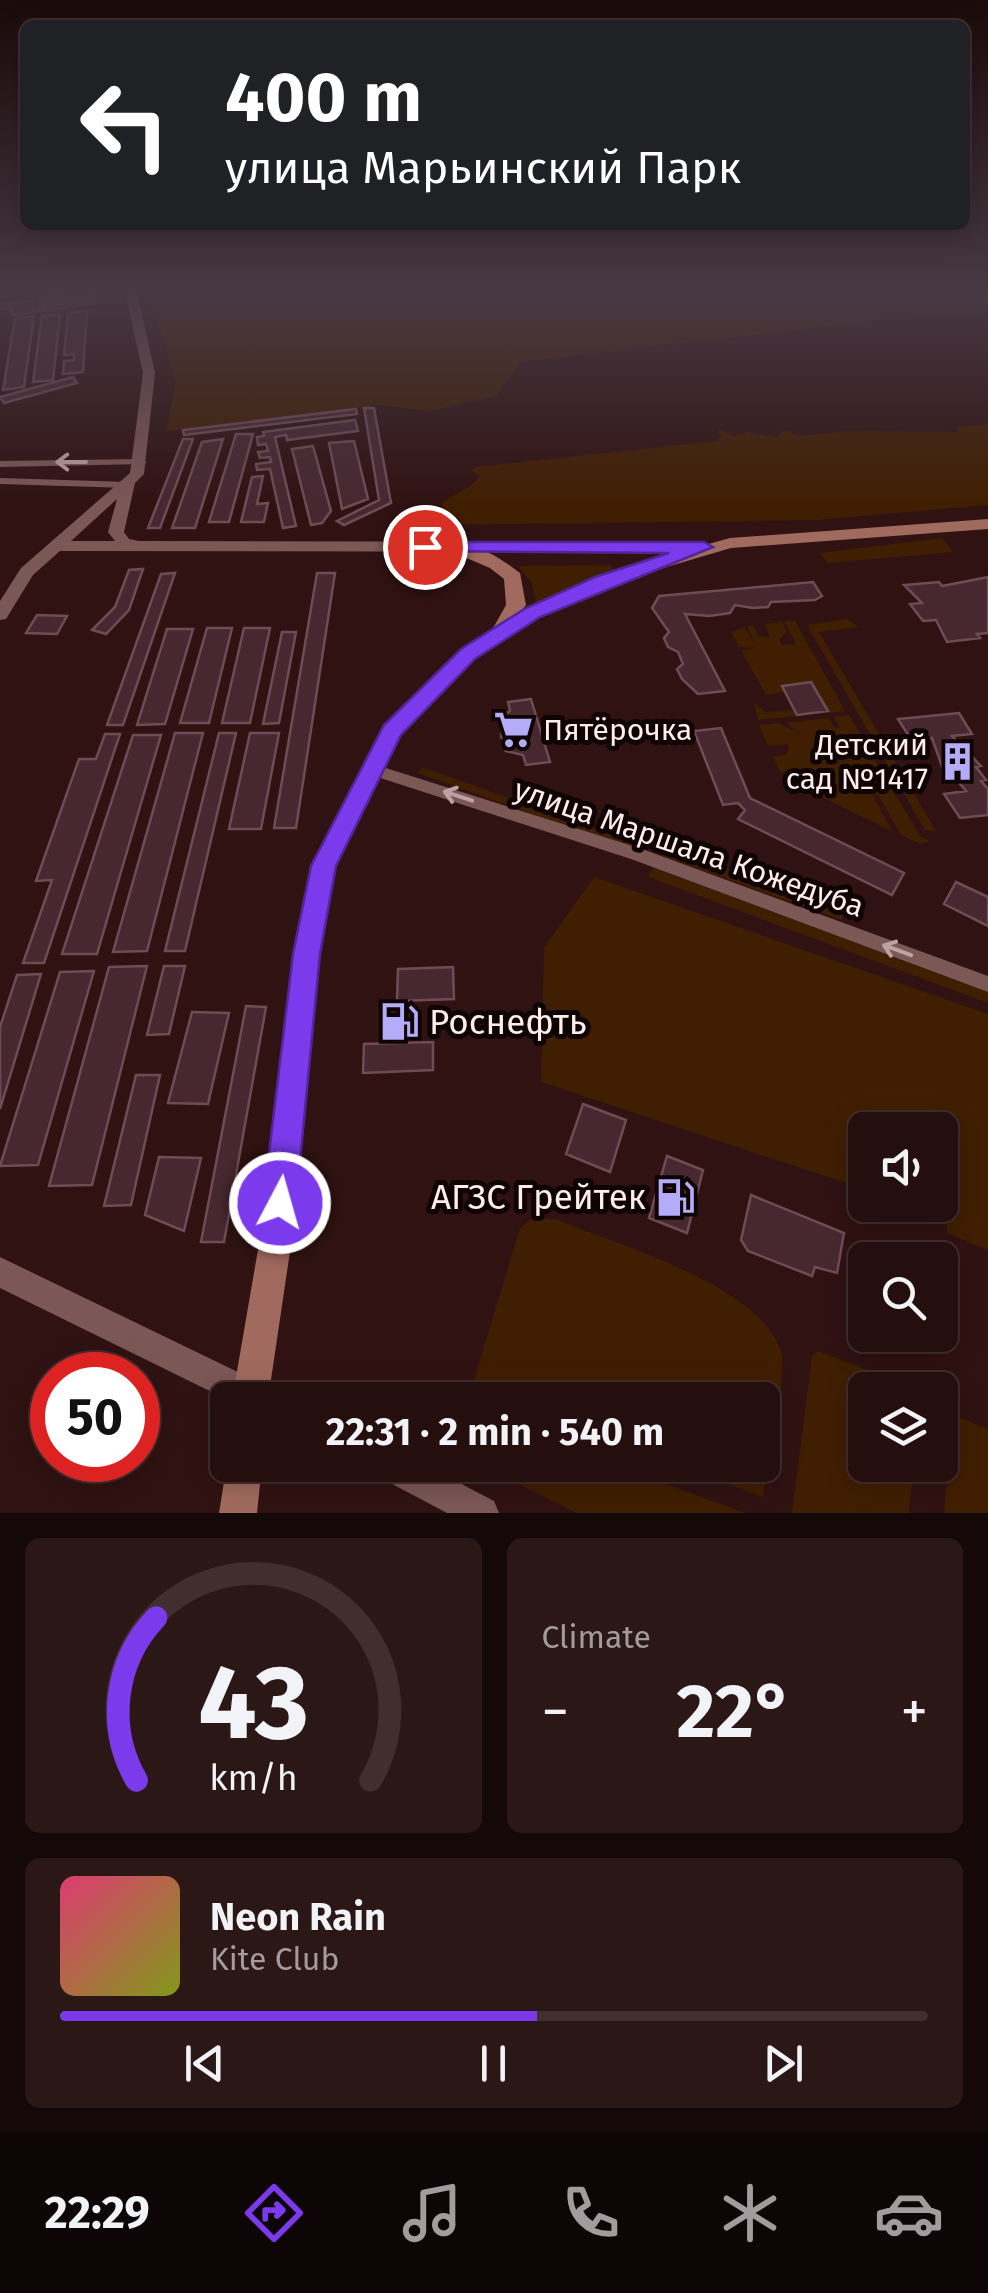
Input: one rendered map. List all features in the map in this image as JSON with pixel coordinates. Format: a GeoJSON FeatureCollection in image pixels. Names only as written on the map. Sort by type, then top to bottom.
{"type":"FeatureCollection","features":[{"type":"Feature","properties":{"kind":"main road"},"geometry":{"type":"LineString","coordinates":[[256,1382],[310,937],[324,866],[370,768],[392,731],[429,690],[488,641],[533,612],[602,582],[704,547],[988,524]]}},
{"type":"Feature","properties":{"kind":"main road"},"geometry":{"type":"LineString","coordinates":[[456,547],[496,564],[513,577],[516,605],[488,641]]}},
{"type":"Feature","properties":{"kind":"main road"},"geometry":{"type":"LineString","coordinates":[[238,1513],[241,1482]]}},
{"type":"Feature","properties":{"kind":"street"},"geometry":{"type":"LineString","coordinates":[[139,547],[123,542],[116,532],[129,486],[141,462],[147,363]]}},
{"type":"Feature","properties":{"kind":"street"},"geometry":{"type":"LineString","coordinates":[[0,464],[141,462]]}},
{"type":"Feature","properties":{"kind":"street"},"geometry":{"type":"LineString","coordinates":[[0,480],[129,486]]}},
{"type":"Feature","properties":{"kind":"street"},"geometry":{"type":"LineString","coordinates":[[0,614],[27,572],[129,486]]}},
{"type":"Feature","properties":{"kind":"street"},"geometry":{"type":"LineString","coordinates":[[56,546],[704,547]]}},
{"type":"Feature","properties":{"kind":"street","name":"улица Маршала Кожедуба"},"geometry":{"type":"LineString","coordinates":[[370,768],[636,854],[988,984]]}},
{"type":"Feature","properties":{"kind":"street"},"geometry":{"type":"LineString","coordinates":[[0,1272],[222,1382]]}},
{"type":"Feature","properties":{"kind":"street"},"geometry":{"type":"LineString","coordinates":[[423,1482],[482,1513]]}},
{"type":"Feature","properties":{"kind":"shaded area"},"geometry":{"type":"Polygon","coordinates":[[[170,363],[520,363],[496,396],[431,411],[378,405],[166,431],[176,383],[170,363]]]}},
{"type":"Feature","properties":{"kind":"shaded area"},"geometry":{"type":"Polygon","coordinates":[[[988,425],[988,505],[816,520],[429,525],[444,513],[442,504],[480,476],[471,470],[475,467],[717,441],[721,437],[718,429],[734,436],[748,432],[775,437],[785,430],[800,436],[848,431],[958,432],[955,427],[988,425]]]}},
{"type":"Feature","properties":{"kind":"shaded area"},"geometry":{"type":"Polygon","coordinates":[[[942,538],[953,552],[827,563],[820,553],[942,538]]]}},
{"type":"Feature","properties":{"kind":"shaded area"},"geometry":{"type":"Polygon","coordinates":[[[611,565],[613,571],[536,605],[532,583],[518,566],[611,565]]]}},
{"type":"Feature","properties":{"kind":"shaded area"},"geometry":{"type":"Polygon","coordinates":[[[847,619],[859,627],[819,632],[936,831],[925,830],[807,625],[847,619]]]}},
{"type":"Feature","properties":{"kind":"shaded area"},"geometry":{"type":"Polygon","coordinates":[[[784,621],[795,621],[845,711],[758,720],[754,703],[766,712],[795,710],[811,682],[783,686],[785,692],[766,695],[741,650],[755,648],[739,647],[731,632],[744,627],[756,645],[747,627],[753,625],[758,635],[770,638],[765,624],[782,622],[787,631],[779,640],[782,645],[796,644],[784,621]]]}},
{"type":"Feature","properties":{"kind":"shaded area"},"geometry":{"type":"Polygon","coordinates":[[[849,715],[920,836],[930,841],[920,844],[901,835],[878,795],[872,794],[892,831],[784,779],[820,769],[780,772],[773,757],[787,754],[789,748],[787,744],[768,746],[759,725],[779,723],[801,735],[786,723],[828,718],[836,729],[840,728],[834,717],[849,715]]]}},
{"type":"Feature","properties":{"kind":"shaded area"},"geometry":{"type":"Polygon","coordinates":[[[422,767],[634,843],[632,850],[418,773],[422,767]]]}},
{"type":"Feature","properties":{"kind":"shaded area"},"geometry":{"type":"Polygon","coordinates":[[[658,844],[844,910],[842,920],[653,853],[658,844]]]}},
{"type":"Feature","properties":{"kind":"shaded area"},"geometry":{"type":"Polygon","coordinates":[[[654,868],[988,992],[988,1003],[651,878],[648,874],[654,868]]]}},
{"type":"Feature","properties":{"kind":"shaded area"},"geometry":{"type":"Polygon","coordinates":[[[594,877],[988,1014],[988,1250],[947,1233],[947,1222],[958,1222],[958,1112],[848,1112],[848,1183],[541,1082],[544,948],[594,877]]]}},
{"type":"Feature","properties":{"kind":"shaded area"},"geometry":{"type":"Polygon","coordinates":[[[532,1219],[555,1219],[648,1254],[717,1287],[746,1306],[768,1328],[781,1352],[780,1388],[780,1382],[473,1382],[520,1228],[532,1219]]]}},
{"type":"Feature","properties":{"kind":"shaded area"},"geometry":{"type":"Polygon","coordinates":[[[818,1351],[873,1372],[848,1372],[848,1482],[912,1482],[909,1513],[792,1513],[812,1356],[818,1351]]]}},
{"type":"Feature","properties":{"kind":"shaded area"},"geometry":{"type":"Polygon","coordinates":[[[958,1417],[988,1429],[988,1513],[944,1513],[947,1482],[958,1482],[958,1417]]]}},
{"type":"Feature","properties":{"kind":"shaded area"},"geometry":{"type":"Polygon","coordinates":[[[514,1482],[660,1482],[745,1513],[577,1513],[514,1482]]]}},
{"type":"Feature","properties":{"kind":"shaded area"},"geometry":{"type":"Polygon","coordinates":[[[722,1482],[765,1482],[763,1497],[722,1482]]]}},
{"type":"Feature","properties":{"kind":"building"},"geometry":{"type":"Polygon","coordinates":[[[8,363],[27,363],[24,387],[3,390],[8,363]]]}},
{"type":"Feature","properties":{"kind":"building"},"geometry":{"type":"Polygon","coordinates":[[[36,363],[55,363],[53,380],[33,382],[36,363]]]}},
{"type":"Feature","properties":{"kind":"building"},"geometry":{"type":"Polygon","coordinates":[[[64,363],[84,363],[83,372],[63,374],[64,363]]]}},
{"type":"Feature","properties":{"kind":"building"},"geometry":{"type":"Polygon","coordinates":[[[73,377],[77,383],[4,403],[0,397],[73,377]]]}},
{"type":"Feature","properties":{"kind":"building"},"geometry":{"type":"Polygon","coordinates":[[[364,408],[374,408],[391,503],[344,525],[337,521],[379,500],[364,408]]]}},
{"type":"Feature","properties":{"kind":"building"},"geometry":{"type":"Polygon","coordinates":[[[356,409],[357,414],[184,435],[183,430],[356,409]]]}},
{"type":"Feature","properties":{"kind":"building"},"geometry":{"type":"Polygon","coordinates":[[[355,420],[358,431],[287,440],[286,435],[275,437],[296,526],[283,528],[270,469],[257,470],[256,464],[271,462],[270,457],[260,458],[258,452],[268,451],[266,444],[258,445],[257,437],[264,436],[263,432],[355,420]]]}},
{"type":"Feature","properties":{"kind":"building"},"geometry":{"type":"Polygon","coordinates":[[[236,434],[253,434],[229,522],[209,522],[236,434]]]}},
{"type":"Feature","properties":{"kind":"building"},"geometry":{"type":"Polygon","coordinates":[[[183,439],[193,439],[160,528],[148,528],[183,439]]]}},
{"type":"Feature","properties":{"kind":"building"},"geometry":{"type":"Polygon","coordinates":[[[223,439],[195,528],[172,528],[202,442],[223,439]]]}},
{"type":"Feature","properties":{"kind":"building"},"geometry":{"type":"Polygon","coordinates":[[[354,441],[368,499],[342,509],[329,443],[354,441]]]}},
{"type":"Feature","properties":{"kind":"building"},"geometry":{"type":"Polygon","coordinates":[[[313,446],[331,511],[322,523],[311,525],[292,449],[313,446]]]}},
{"type":"Feature","properties":{"kind":"building"},"geometry":{"type":"Polygon","coordinates":[[[263,476],[257,504],[268,503],[264,522],[241,522],[252,477],[263,476]]]}},
{"type":"Feature","properties":{"kind":"building"},"geometry":{"type":"Polygon","coordinates":[[[143,569],[129,610],[106,634],[92,630],[115,607],[129,570],[143,569]]]}},
{"type":"Feature","properties":{"kind":"building"},"geometry":{"type":"Polygon","coordinates":[[[175,573],[123,725],[107,725],[161,574],[175,573]]]}},
{"type":"Feature","properties":{"kind":"building"},"geometry":{"type":"Polygon","coordinates":[[[317,573],[335,573],[296,828],[274,828],[317,573]]]}},
{"type":"Feature","properties":{"kind":"building"},"geometry":{"type":"Polygon","coordinates":[[[988,577],[988,633],[977,634],[980,638],[947,642],[936,620],[923,621],[910,604],[922,603],[904,585],[939,582],[942,586],[988,577]]]}},
{"type":"Feature","properties":{"kind":"building"},"geometry":{"type":"Polygon","coordinates":[[[813,582],[822,596],[815,600],[771,602],[768,607],[753,608],[735,605],[730,613],[709,616],[685,614],[725,691],[698,694],[682,679],[677,669],[683,664],[678,652],[668,647],[664,638],[669,632],[652,608],[659,596],[813,582]]]}},
{"type":"Feature","properties":{"kind":"building"},"geometry":{"type":"Polygon","coordinates":[[[37,615],[67,616],[57,634],[26,633],[37,615]]]}},
{"type":"Feature","properties":{"kind":"building"},"geometry":{"type":"Polygon","coordinates":[[[207,628],[232,628],[209,723],[180,723],[207,628]]]}},
{"type":"Feature","properties":{"kind":"building"},"geometry":{"type":"Polygon","coordinates":[[[244,628],[270,628],[250,723],[222,723],[244,628]]]}},
{"type":"Feature","properties":{"kind":"building"},"geometry":{"type":"Polygon","coordinates":[[[167,629],[193,629],[165,724],[137,725],[167,629]]]}},
{"type":"Feature","properties":{"kind":"building"},"geometry":{"type":"Polygon","coordinates":[[[282,632],[296,632],[279,723],[263,724],[282,632]]]}},
{"type":"Feature","properties":{"kind":"building"},"geometry":{"type":"Polygon","coordinates":[[[811,682],[828,711],[797,715],[782,686],[811,682]]]}},
{"type":"Feature","properties":{"kind":"building"},"geometry":{"type":"Polygon","coordinates":[[[531,699],[550,762],[526,765],[523,755],[506,751],[510,745],[501,737],[503,722],[498,719],[510,711],[508,702],[531,699]]]}},
{"type":"Feature","properties":{"kind":"building","name":"Детский сад №1417"},"geometry":{"type":"Polygon","coordinates":[[[959,713],[972,734],[952,736],[981,766],[976,767],[986,780],[981,781],[988,789],[988,815],[960,818],[944,794],[966,791],[949,771],[944,772],[932,738],[912,741],[898,719],[959,713]]]}},
{"type":"Feature","properties":{"kind":"building"},"geometry":{"type":"Polygon","coordinates":[[[721,728],[750,798],[904,873],[892,895],[738,819],[745,810],[738,803],[723,805],[694,731],[721,728]]]}},
{"type":"Feature","properties":{"kind":"building"},"geometry":{"type":"Polygon","coordinates":[[[175,733],[203,733],[147,951],[113,952],[175,733]]]}},
{"type":"Feature","properties":{"kind":"building"},"geometry":{"type":"Polygon","coordinates":[[[219,733],[236,733],[185,951],[165,951],[219,733]]]}},
{"type":"Feature","properties":{"kind":"building"},"geometry":{"type":"Polygon","coordinates":[[[250,733],[279,733],[261,829],[229,829],[250,733]]]}},
{"type":"Feature","properties":{"kind":"building"},"geometry":{"type":"Polygon","coordinates":[[[105,734],[120,734],[44,963],[23,963],[52,880],[36,881],[79,759],[96,759],[105,734]]]}},
{"type":"Feature","properties":{"kind":"building"},"geometry":{"type":"Polygon","coordinates":[[[133,735],[161,735],[97,954],[62,954],[133,735]]]}},
{"type":"Feature","properties":{"kind":"building"},"geometry":{"type":"Polygon","coordinates":[[[956,882],[988,897],[988,926],[944,904],[956,882]]]}},
{"type":"Feature","properties":{"kind":"building"},"geometry":{"type":"Polygon","coordinates":[[[147,966],[92,1185],[49,1186],[109,967],[147,966]]]}},
{"type":"Feature","properties":{"kind":"building"},"geometry":{"type":"Polygon","coordinates":[[[164,966],[185,966],[169,1034],[147,1035],[164,966]]]}},
{"type":"Feature","properties":{"kind":"building"},"geometry":{"type":"Polygon","coordinates":[[[453,967],[454,999],[397,1001],[398,969],[453,967]]]}},
{"type":"Feature","properties":{"kind":"building"},"geometry":{"type":"Polygon","coordinates":[[[94,971],[38,1165],[0,1166],[60,972],[94,971]]]}},
{"type":"Feature","properties":{"kind":"building"},"geometry":{"type":"Polygon","coordinates":[[[41,974],[0,1109],[0,1027],[17,975],[41,974]]]}},
{"type":"Feature","properties":{"kind":"building"},"geometry":{"type":"Polygon","coordinates":[[[246,1006],[266,1007],[224,1242],[201,1242],[246,1006]]]}},
{"type":"Feature","properties":{"kind":"building"},"geometry":{"type":"Polygon","coordinates":[[[192,1012],[229,1013],[208,1104],[168,1103],[192,1012]]]}},
{"type":"Feature","properties":{"kind":"building"},"geometry":{"type":"Polygon","coordinates":[[[433,1042],[433,1070],[363,1073],[364,1044],[433,1042]]]}},
{"type":"Feature","properties":{"kind":"building"},"geometry":{"type":"Polygon","coordinates":[[[136,1075],[160,1075],[131,1205],[104,1206],[136,1075]]]}},
{"type":"Feature","properties":{"kind":"building"},"geometry":{"type":"Polygon","coordinates":[[[583,1104],[626,1120],[610,1172],[566,1154],[583,1104]]]}},
{"type":"Feature","properties":{"kind":"building"},"geometry":{"type":"Polygon","coordinates":[[[667,1156],[703,1170],[687,1233],[649,1218],[667,1156]]]}},
{"type":"Feature","properties":{"kind":"building"},"geometry":{"type":"Polygon","coordinates":[[[159,1157],[201,1158],[184,1231],[145,1215],[159,1157]]]}},
{"type":"Feature","properties":{"kind":"building"},"geometry":{"type":"Polygon","coordinates":[[[751,1195],[844,1233],[837,1273],[815,1267],[812,1276],[748,1251],[741,1240],[751,1195]]]}},
{"type":"Feature","properties":{"kind":"place","name":"Пятёрочка"},"geometry":{"type":"Point","coordinates":[513,730]}},
{"type":"Feature","properties":{"kind":"place","name":"Детский сад №1417"},"geometry":{"type":"Point","coordinates":[958,762]}},
{"type":"Feature","properties":{"kind":"place","name":"Роснефть"},"geometry":{"type":"Point","coordinates":[399,1022]}},
{"type":"Feature","properties":{"kind":"place","name":"АГЗС Грейтек"},"geometry":{"type":"Point","coordinates":[676,1197]}},
{"type":"Feature","properties":{"kind":"route"},"geometry":{"type":"LineString","coordinates":[[280,1203],[307,954],[324,866],[355,796],[392,731],[468,654],[533,612],[602,582],[704,547],[425,547]]}}]}
